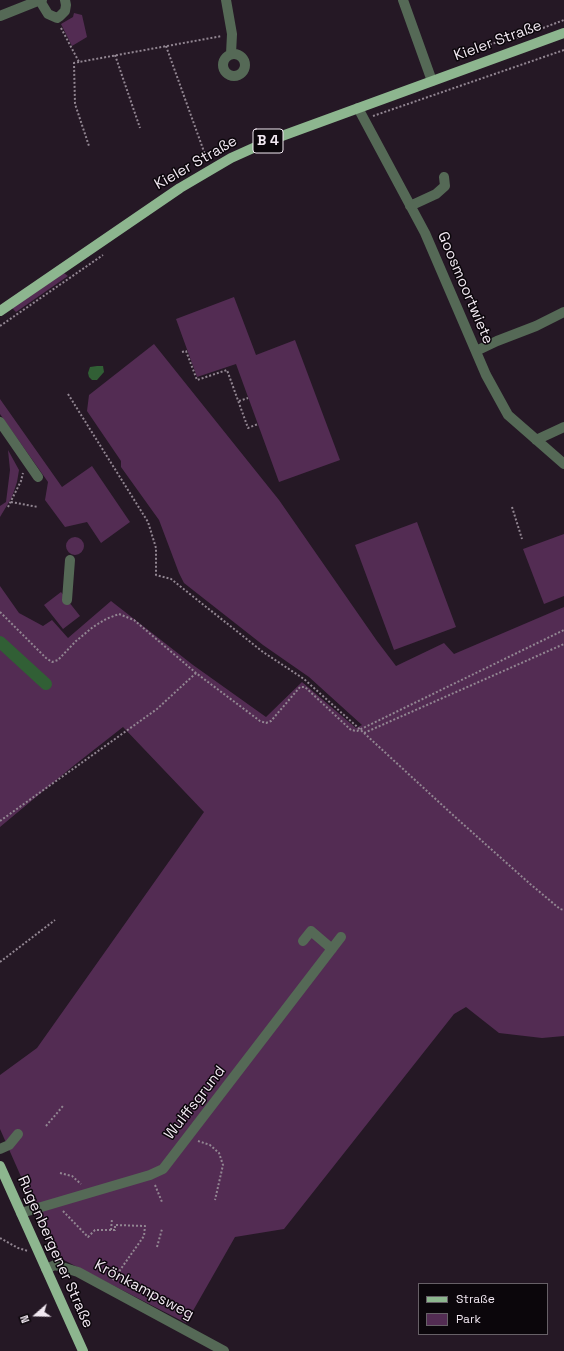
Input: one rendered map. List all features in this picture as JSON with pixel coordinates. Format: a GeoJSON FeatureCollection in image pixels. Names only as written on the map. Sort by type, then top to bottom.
{"type":"FeatureCollection","features":[{"type":"Feature","properties":{"kind":"main road","name":"Kieler Straße"},"geometry":{"type":"LineString","coordinates":[[1,309],[180,188],[231,158],[271,140],[564,33]]}},
{"type":"Feature","properties":{"kind":"main road","name":"Rugenbergener Straße"},"geometry":{"type":"LineString","coordinates":[[0,1166],[83,1351]]}},
{"type":"Feature","properties":{"kind":"street"},"geometry":{"type":"LineString","coordinates":[[0,16],[41,0],[48,14],[57,18],[63,14],[66,5],[65,0]]}},
{"type":"Feature","properties":{"kind":"street"},"geometry":{"type":"LineString","coordinates":[[226,0],[232,34],[231,54]]}},
{"type":"Feature","properties":{"kind":"street"},"geometry":{"type":"LineString","coordinates":[[403,0],[432,81]]}},
{"type":"Feature","properties":{"kind":"street","name":"Goosmoortwiete"},"geometry":{"type":"LineString","coordinates":[[358,108],[425,233],[486,375],[508,416],[564,464]]}},
{"type":"Feature","properties":{"kind":"street"},"geometry":{"type":"LineString","coordinates":[[410,206],[436,194],[445,186],[444,177]]}},
{"type":"Feature","properties":{"kind":"street"},"geometry":{"type":"LineString","coordinates":[[476,351],[536,326],[564,312]]}},
{"type":"Feature","properties":{"kind":"street"},"geometry":{"type":"LineString","coordinates":[[0,422],[38,477]]}},
{"type":"Feature","properties":{"kind":"street"},"geometry":{"type":"LineString","coordinates":[[536,440],[564,427]]}},
{"type":"Feature","properties":{"kind":"street"},"geometry":{"type":"LineString","coordinates":[[67,600],[70,560]]}},
{"type":"Feature","properties":{"kind":"street"},"geometry":{"type":"LineString","coordinates":[[304,940],[311,931],[332,948]]}},
{"type":"Feature","properties":{"kind":"street","name":"Wulffsgrund"},"geometry":{"type":"LineString","coordinates":[[21,1213],[150,1175],[163,1169],[341,937]]}},
{"type":"Feature","properties":{"kind":"street"},"geometry":{"type":"LineString","coordinates":[[0,1148],[9,1145],[18,1134]]}},
{"type":"Feature","properties":{"kind":"street","name":"Krönkampsweg"},"geometry":{"type":"LineString","coordinates":[[46,1269],[54,1265],[78,1272],[224,1351]]}},
{"type":"Feature","properties":{"kind":"path"},"geometry":{"type":"LineString","coordinates":[[54,16],[79,62]]}},
{"type":"Feature","properties":{"kind":"path"},"geometry":{"type":"LineString","coordinates":[[460,59],[473,50],[501,41],[514,39],[564,20]]}},
{"type":"Feature","properties":{"kind":"path"},"geometry":{"type":"LineString","coordinates":[[89,146],[75,104],[74,63],[232,34]]}},
{"type":"Feature","properties":{"kind":"path"},"geometry":{"type":"LineString","coordinates":[[166,46],[203,151]]}},
{"type":"Feature","properties":{"kind":"path"},"geometry":{"type":"LineString","coordinates":[[364,119],[564,50]]}},
{"type":"Feature","properties":{"kind":"path"},"geometry":{"type":"LineString","coordinates":[[115,56],[140,128]]}},
{"type":"Feature","properties":{"kind":"path"},"geometry":{"type":"LineString","coordinates":[[0,326],[108,251]]}},
{"type":"Feature","properties":{"kind":"path"},"geometry":{"type":"LineString","coordinates":[[182,352],[186,351],[197,380],[227,370],[248,428],[258,424]]}},
{"type":"Feature","properties":{"kind":"path"},"geometry":{"type":"LineString","coordinates":[[68,394],[148,522],[156,548],[156,575],[171,579],[263,652],[304,679],[529,883],[560,909],[564,910]]}},
{"type":"Feature","properties":{"kind":"path"},"geometry":{"type":"LineString","coordinates":[[238,401],[248,398]]}},
{"type":"Feature","properties":{"kind":"path"},"geometry":{"type":"LineString","coordinates":[[8,507],[21,481],[23,473]]}},
{"type":"Feature","properties":{"kind":"path"},"geometry":{"type":"LineString","coordinates":[[11,502],[38,507]]}},
{"type":"Feature","properties":{"kind":"path"},"geometry":{"type":"LineString","coordinates":[[512,507],[522,539]]}},
{"type":"Feature","properties":{"kind":"path"},"geometry":{"type":"LineString","coordinates":[[0,612],[46,658],[52,662],[58,660],[93,626],[119,614],[134,620],[196,673],[260,721],[266,723],[271,720],[300,687],[305,687],[351,730],[361,730],[564,630]]}},
{"type":"Feature","properties":{"kind":"path"},"geometry":{"type":"LineString","coordinates":[[364,733],[564,644]]}},
{"type":"Feature","properties":{"kind":"path"},"geometry":{"type":"LineString","coordinates":[[0,821],[157,709],[196,673]]}},
{"type":"Feature","properties":{"kind":"path"},"geometry":{"type":"LineString","coordinates":[[0,962],[55,920]]}},
{"type":"Feature","properties":{"kind":"path"},"geometry":{"type":"LineString","coordinates":[[46,1126],[63,1106]]}},
{"type":"Feature","properties":{"kind":"path"},"geometry":{"type":"LineString","coordinates":[[186,1139],[195,1140],[210,1146],[219,1153],[223,1165],[215,1200]]}},
{"type":"Feature","properties":{"kind":"path"},"geometry":{"type":"LineString","coordinates":[[60,1173],[72,1176],[90,1192]]}},
{"type":"Feature","properties":{"kind":"path"},"geometry":{"type":"LineString","coordinates":[[150,1175],[162,1202]]}},
{"type":"Feature","properties":{"kind":"path"},"geometry":{"type":"LineString","coordinates":[[55,1202],[88,1237],[95,1230],[115,1230],[115,1225],[144,1226],[144,1236],[108,1288]]}},
{"type":"Feature","properties":{"kind":"path"},"geometry":{"type":"LineString","coordinates":[[111,1230],[112,1219]]}},
{"type":"Feature","properties":{"kind":"path"},"geometry":{"type":"LineString","coordinates":[[157,1247],[162,1229]]}},
{"type":"Feature","properties":{"kind":"path"},"geometry":{"type":"LineString","coordinates":[[0,1238],[18,1248],[30,1252]]}},
{"type":"Feature","properties":{"kind":"green space"},"geometry":{"type":"Polygon","coordinates":[[[74,13],[82,15],[87,37],[72,46],[61,24],[73,17],[74,13]]]}},
{"type":"Feature","properties":{"kind":"green space"},"geometry":{"type":"Polygon","coordinates":[[[64,273],[68,276],[16,312],[12,308],[64,273]]]}},
{"type":"Feature","properties":{"kind":"green space"},"geometry":{"type":"Polygon","coordinates":[[[234,297],[256,355],[295,340],[340,460],[279,482],[236,364],[197,377],[176,319],[234,297]]]}},
{"type":"Feature","properties":{"kind":"green space"},"geometry":{"type":"Polygon","coordinates":[[[154,344],[279,500],[396,666],[444,643],[454,654],[564,607],[564,1036],[542,1038],[499,1033],[466,1007],[454,1014],[284,1229],[235,1237],[186,1323],[56,1256],[0,1129],[0,1075],[37,1048],[204,812],[123,727],[0,827],[0,586],[19,613],[43,626],[52,620],[68,638],[111,601],[193,665],[266,717],[302,682],[356,728],[362,725],[309,677],[263,645],[184,583],[159,520],[121,467],[121,461],[87,411],[89,395],[154,344]]]}},
{"type":"Feature","properties":{"kind":"green space"},"geometry":{"type":"Polygon","coordinates":[[[0,399],[62,487],[92,466],[130,522],[101,543],[87,522],[65,527],[45,500],[48,482],[0,414],[0,399]]]}},
{"type":"Feature","properties":{"kind":"green space"},"geometry":{"type":"Polygon","coordinates":[[[8,450],[19,470],[12,497],[0,517],[0,506],[6,502],[10,470],[8,450]]]}},
{"type":"Feature","properties":{"kind":"green space"},"geometry":{"type":"Polygon","coordinates":[[[417,522],[456,627],[394,650],[355,545],[417,522]]]}},
{"type":"Feature","properties":{"kind":"green space"},"geometry":{"type":"Polygon","coordinates":[[[564,534],[564,596],[544,604],[523,549],[564,534]]]}},
{"type":"Feature","properties":{"kind":"green space"},"geometry":{"type":"Polygon","coordinates":[[[75,537],[81,540],[84,546],[81,552],[75,555],[69,552],[66,546],[69,540],[75,537]]]}},
{"type":"Feature","properties":{"kind":"green space"},"geometry":{"type":"Polygon","coordinates":[[[61,592],[80,616],[63,629],[44,605],[61,592]]]}},
{"type":"Feature","properties":{"kind":"shaded area"},"geometry":{"type":"Polygon","coordinates":[[[103,366],[104,372],[97,380],[92,380],[88,373],[90,367],[103,366]]]}},
{"type":"Feature","properties":{"kind":"waterway"},"geometry":{"type":"LineString","coordinates":[[0,642],[46,684]]}}]}
